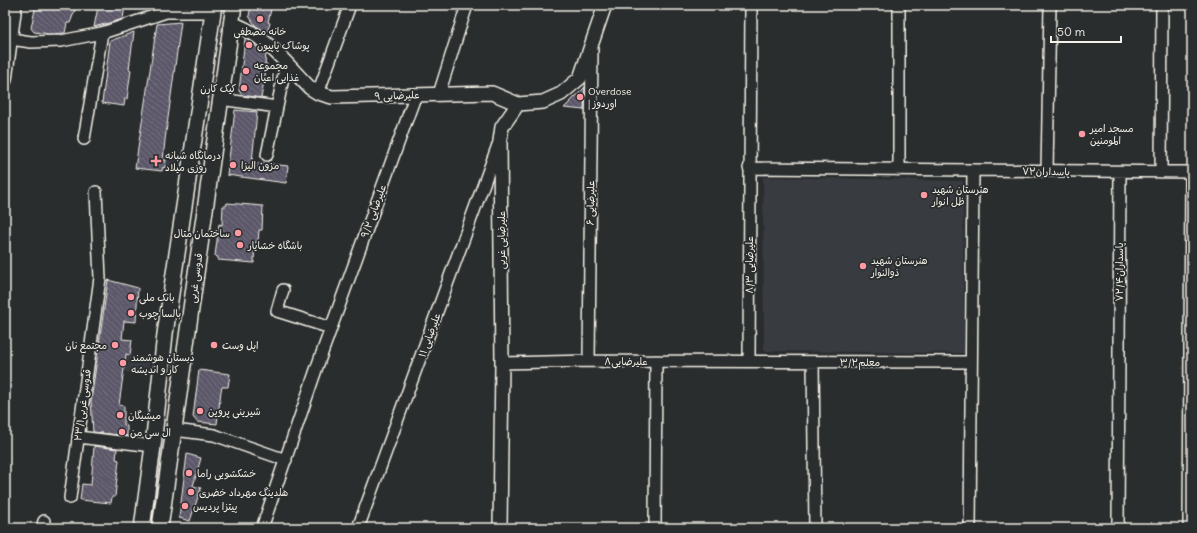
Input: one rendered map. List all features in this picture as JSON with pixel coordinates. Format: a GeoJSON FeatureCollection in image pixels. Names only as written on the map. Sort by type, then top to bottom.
{"type":"FeatureCollection","features":[{"type":"Feature","properties":{"kind":"main road","name":"قدوسی غربی"},"geometry":{"type":"LineString","coordinates":[[160,528],[220,99],[233,24],[234,5]]}},
{"type":"Feature","properties":{"kind":"main road","name":"قدوسی غربی"},"geometry":{"type":"LineString","coordinates":[[142,528],[153,446],[165,334],[213,8]]}},
{"type":"Feature","properties":{"kind":"street"},"geometry":{"type":"LineString","coordinates":[[5,80],[15,5]]}},
{"type":"Feature","properties":{"kind":"street"},"geometry":{"type":"LineString","coordinates":[[233,24],[246,28],[260,37],[286,64],[318,93],[350,5]]}},
{"type":"Feature","properties":{"kind":"street"},"geometry":{"type":"LineString","coordinates":[[439,94],[466,5]]}},
{"type":"Feature","properties":{"kind":"street"},"geometry":{"type":"LineString","coordinates":[[518,104],[543,102],[561,94],[580,78],[605,5]]}},
{"type":"Feature","properties":{"kind":"street","name":"۸/۳ علیرضایی"},"geometry":{"type":"LineString","coordinates":[[750,362],[749,168],[751,5]]}},
{"type":"Feature","properties":{"kind":"street"},"geometry":{"type":"LineString","coordinates":[[899,5],[899,170]]}},
{"type":"Feature","properties":{"kind":"street"},"geometry":{"type":"LineString","coordinates":[[1047,171],[1050,5]]}},
{"type":"Feature","properties":{"kind":"street"},"geometry":{"type":"LineString","coordinates":[[1161,172],[1162,5]]}},
{"type":"Feature","properties":{"kind":"street"},"geometry":{"type":"LineString","coordinates":[[11,39],[31,42],[61,41],[102,33],[151,11],[178,11],[213,8]]}},
{"type":"Feature","properties":{"kind":"street"},"geometry":{"type":"LineString","coordinates":[[84,139],[102,33]]}},
{"type":"Feature","properties":{"kind":"street","name":"۶ علیرضایی"},"geometry":{"type":"LineString","coordinates":[[589,361],[592,44]]}},
{"type":"Feature","properties":{"kind":"street"},"geometry":{"type":"LineString","coordinates":[[267,155],[286,64]]}},
{"type":"Feature","properties":{"kind":"street","name":"۹ علیرضایی"},"geometry":{"type":"LineString","coordinates":[[318,93],[332,97],[492,93],[518,104]]}},
{"type":"Feature","properties":{"kind":"street","name":"۹/۲ علیرضایی"},"geometry":{"type":"LineString","coordinates":[[262,528],[331,328],[416,94]]}},
{"type":"Feature","properties":{"kind":"street"},"geometry":{"type":"LineString","coordinates":[[220,99],[277,107]]}},
{"type":"Feature","properties":{"kind":"street","name":"علیرضایی غربی"},"geometry":{"type":"LineString","coordinates":[[500,528],[502,363],[500,141],[502,127],[518,104]]}},
{"type":"Feature","properties":{"kind":"street","name":"۱۱ علیرضایی"},"geometry":{"type":"LineString","coordinates":[[358,528],[500,141]]}},
{"type":"Feature","properties":{"kind":"street","name":"پاسداران۷۲"},"geometry":{"type":"LineString","coordinates":[[749,168],[1191,172]]}},
{"type":"Feature","properties":{"kind":"street"},"geometry":{"type":"LineString","coordinates":[[970,528],[973,170]]}},
{"type":"Feature","properties":{"kind":"street","name":"پاسداران۷۲/۴"},"geometry":{"type":"LineString","coordinates":[[1118,528],[1120,172]]}},
{"type":"Feature","properties":{"kind":"street"},"geometry":{"type":"LineString","coordinates":[[1189,528],[1191,172]]}},
{"type":"Feature","properties":{"kind":"street","name":"قدوسی غربی۲۳/۱"},"geometry":{"type":"LineString","coordinates":[[70,498],[100,278],[96,192]]}},
{"type":"Feature","properties":{"kind":"street"},"geometry":{"type":"LineString","coordinates":[[283,290],[277,311],[331,328]]}},
{"type":"Feature","properties":{"kind":"street","name":"علیرضایی۸"},"geometry":{"type":"LineString","coordinates":[[502,363],[589,361],[750,362]]}},
{"type":"Feature","properties":{"kind":"street"},"geometry":{"type":"LineString","coordinates":[[655,528],[656,361]]}},
{"type":"Feature","properties":{"kind":"street","name":"معلم۳/۲"},"geometry":{"type":"LineString","coordinates":[[750,362],[971,362]]}},
{"type":"Feature","properties":{"kind":"street"},"geometry":{"type":"LineString","coordinates":[[813,362],[815,528]]}},
{"type":"Feature","properties":{"kind":"street"},"geometry":{"type":"LineString","coordinates":[[174,430],[214,435],[286,460]]}},
{"type":"Feature","properties":{"kind":"street"},"geometry":{"type":"LineString","coordinates":[[78,437],[153,446]]}},
{"type":"Feature","properties":{"kind":"shaded area","name":"درمانگاه شبانه روزی میلاد"},"geometry":{"type":"Polygon","coordinates":[[[138,150],[178,155],[175,172],[135,168],[138,150]]]}},
{"type":"Feature","properties":{"kind":"shaded area","name":"هنرستان شهید ذوالنوار"},"geometry":{"type":"Polygon","coordinates":[[[763,177],[963,181],[964,353],[764,351],[763,177]]]}},
{"type":"Feature","properties":{"kind":"shaded area","name":"دبستان هوشمند کار و اندیشه"},"geometry":{"type":"Polygon","coordinates":[[[97,350],[150,358],[148,375],[95,368],[97,350]]]}},
{"type":"Feature","properties":{"kind":"building"},"geometry":{"type":"Polygon","coordinates":[[[36,5],[77,5],[70,23],[67,23],[65,33],[49,34],[34,32],[31,28],[36,5]]]}},
{"type":"Feature","properties":{"kind":"building"},"geometry":{"type":"Polygon","coordinates":[[[100,5],[125,5],[123,19],[94,27],[98,7],[100,8],[100,5]]]}},
{"type":"Feature","properties":{"kind":"building","name":"خانه مصطفی"},"geometry":{"type":"Polygon","coordinates":[[[251,5],[272,5],[267,33],[255,25],[249,16],[251,5]]]}},
{"type":"Feature","properties":{"kind":"building"},"geometry":{"type":"Polygon","coordinates":[[[181,22],[165,140],[163,160],[166,160],[165,168],[163,167],[162,171],[135,168],[157,24],[181,22]]]}},
{"type":"Feature","properties":{"kind":"building"},"geometry":{"type":"Polygon","coordinates":[[[134,32],[129,69],[131,70],[127,99],[125,98],[124,106],[102,103],[110,41],[134,32]]]}},
{"type":"Feature","properties":{"kind":"building"},"geometry":{"type":"Polygon","coordinates":[[[245,38],[266,54],[265,64],[267,64],[261,98],[242,95],[239,91],[245,38]]]}},
{"type":"Feature","properties":{"kind":"building","name":"Overdose | اوردوز"},"geometry":{"type":"Polygon","coordinates":[[[585,87],[584,110],[564,108],[585,87]]]}},
{"type":"Feature","properties":{"kind":"building"},"geometry":{"type":"Polygon","coordinates":[[[235,110],[257,112],[252,162],[288,166],[286,183],[227,175],[235,110]]]}},
{"type":"Feature","properties":{"kind":"building","name":"ساختمان متال"},"geometry":{"type":"Polygon","coordinates":[[[227,203],[263,206],[262,230],[259,230],[258,242],[255,242],[254,263],[218,260],[218,257],[215,256],[219,224],[222,225],[223,206],[226,206],[227,203]]]}},
{"type":"Feature","properties":{"kind":"building"},"geometry":{"type":"Polygon","coordinates":[[[108,280],[138,288],[136,322],[124,321],[122,339],[132,340],[130,355],[126,354],[119,405],[124,406],[124,425],[127,426],[127,436],[93,432],[91,401],[108,280]]]}},
{"type":"Feature","properties":{"kind":"building"},"geometry":{"type":"Polygon","coordinates":[[[199,370],[230,374],[228,387],[222,387],[217,424],[197,422],[193,417],[199,370]]]}},
{"type":"Feature","properties":{"kind":"building"},"geometry":{"type":"Polygon","coordinates":[[[94,446],[117,449],[116,459],[119,460],[115,497],[112,497],[111,503],[80,500],[82,484],[91,485],[94,446]]]}},
{"type":"Feature","properties":{"kind":"building"},"geometry":{"type":"Polygon","coordinates":[[[187,454],[201,458],[193,486],[201,488],[190,521],[179,518],[187,454]]]}},
{"type":"Feature","properties":{"kind":"place","name":"خانه مصطفی"},"geometry":{"type":"Point","coordinates":[260,19]}},
{"type":"Feature","properties":{"kind":"place","name":"پوشاک پاپیون"},"geometry":{"type":"Point","coordinates":[249,45]}},
{"type":"Feature","properties":{"kind":"place","name":"مجموعه غذایی اعیان"},"geometry":{"type":"Point","coordinates":[246,71]}},
{"type":"Feature","properties":{"kind":"place","name":"کیک کارن"},"geometry":{"type":"Point","coordinates":[244,88]}},
{"type":"Feature","properties":{"kind":"place","name":"Overdose | اوردوز"},"geometry":{"type":"Point","coordinates":[580,97]}},
{"type":"Feature","properties":{"kind":"place","name":"مسجد امیر المومنین"},"geometry":{"type":"Point","coordinates":[1082,134]}},
{"type":"Feature","properties":{"kind":"place","name":"درمانگاه شبانه روزی میلاد"},"geometry":{"type":"Point","coordinates":[156,161]}},
{"type":"Feature","properties":{"kind":"place","name":"مزون الیزا"},"geometry":{"type":"Point","coordinates":[233,165]}},
{"type":"Feature","properties":{"kind":"place","name":"هنرستان شهید ظل انوار"},"geometry":{"type":"Point","coordinates":[924,195]}},
{"type":"Feature","properties":{"kind":"place","name":"ساختمان متال"},"geometry":{"type":"Point","coordinates":[238,233]}},
{"type":"Feature","properties":{"kind":"place","name":"باشگاه خشایار"},"geometry":{"type":"Point","coordinates":[240,245]}},
{"type":"Feature","properties":{"kind":"place","name":"هنرستان شهید ذوالنوار"},"geometry":{"type":"Point","coordinates":[863,266]}},
{"type":"Feature","properties":{"kind":"place","name":"بانک ملی"},"geometry":{"type":"Point","coordinates":[131,297]}},
{"type":"Feature","properties":{"kind":"place","name":"بالسا چوب"},"geometry":{"type":"Point","coordinates":[131,313]}},
{"type":"Feature","properties":{"kind":"place","name":"مجتمع نان"},"geometry":{"type":"Point","coordinates":[115,345]}},
{"type":"Feature","properties":{"kind":"place","name":"اپل وست"},"geometry":{"type":"Point","coordinates":[214,345]}},
{"type":"Feature","properties":{"kind":"place","name":"دبستان هوشمند کار و اندیشه"},"geometry":{"type":"Point","coordinates":[123,363]}},
{"type":"Feature","properties":{"kind":"place","name":"شیرینی پروین"},"geometry":{"type":"Point","coordinates":[200,411]}},
{"type":"Feature","properties":{"kind":"place","name":"میشیگان"},"geometry":{"type":"Point","coordinates":[120,415]}},
{"type":"Feature","properties":{"kind":"place","name":"ال سی من"},"geometry":{"type":"Point","coordinates":[122,432]}},
{"type":"Feature","properties":{"kind":"place","name":"خشکشویی راما"},"geometry":{"type":"Point","coordinates":[189,473]}},
{"type":"Feature","properties":{"kind":"place","name":"هلدینگ مهرداد خضری"},"geometry":{"type":"Point","coordinates":[191,492]}},
{"type":"Feature","properties":{"kind":"place","name":"پیتزا پردیس"},"geometry":{"type":"Point","coordinates":[185,506]}}]}
